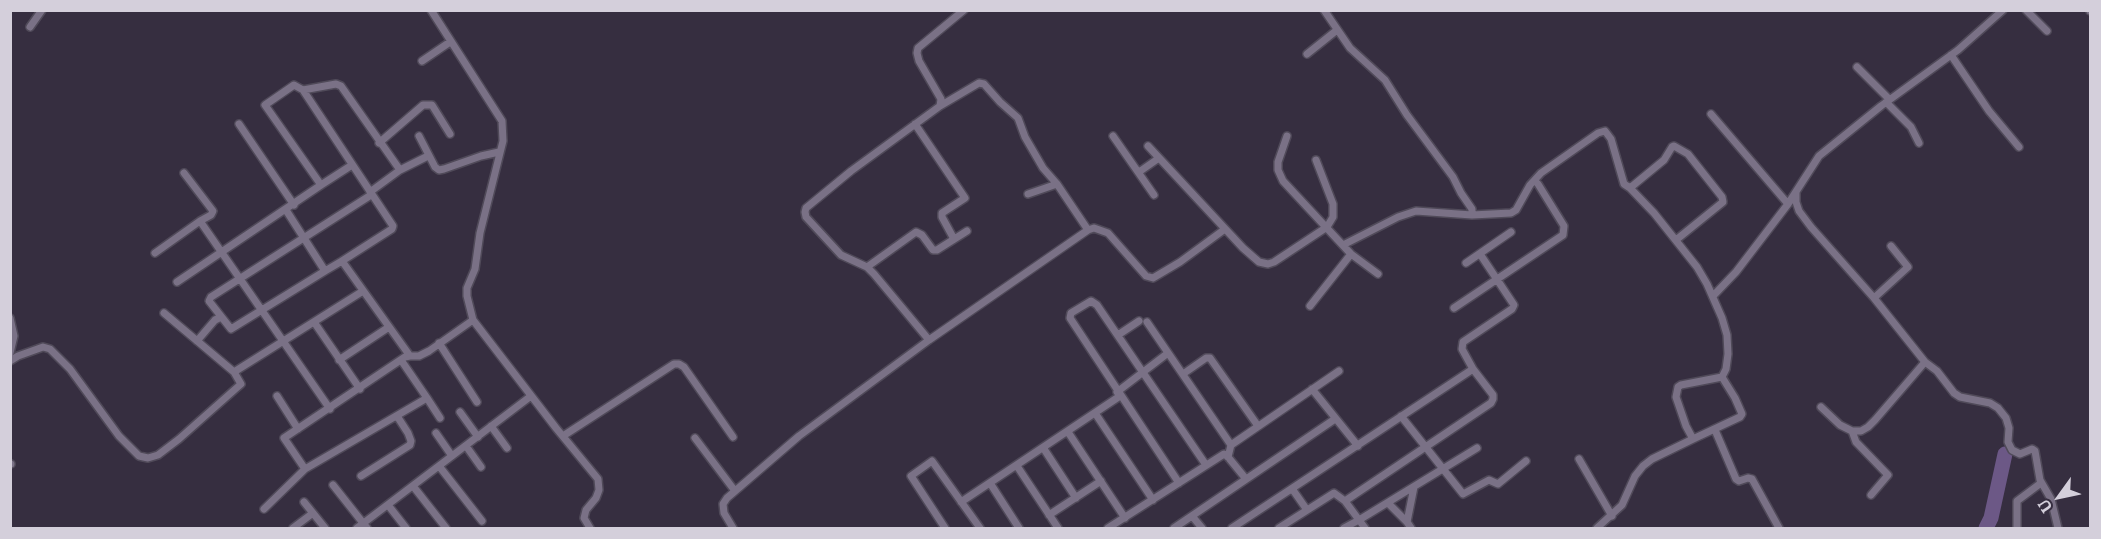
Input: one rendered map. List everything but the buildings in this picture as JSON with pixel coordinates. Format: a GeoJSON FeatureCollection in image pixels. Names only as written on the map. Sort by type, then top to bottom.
{"type":"FeatureCollection","features":[{"type":"Feature","properties":{"kind":"street"},"geometry":{"type":"LineString","coordinates":[[30,27],[42,10]]}},
{"type":"Feature","properties":{"kind":"street"},"geometry":{"type":"LineString","coordinates":[[431,10],[502,121],[503,141],[480,233],[475,269],[467,288],[473,320],[598,479],[599,490],[596,498],[586,510],[584,518],[590,528]]}},
{"type":"Feature","properties":{"kind":"street"},"geometry":{"type":"LineString","coordinates":[[940,106],[941,99],[920,62],[917,54],[918,48],[964,10]]}},
{"type":"Feature","properties":{"kind":"street"},"geometry":{"type":"LineString","coordinates":[[1324,10],[1356,55],[1380,73],[1407,115],[1450,172],[1472,209],[1472,215]]}},
{"type":"Feature","properties":{"kind":"street"},"geometry":{"type":"LineString","coordinates":[[1713,296],[1736,272],[1788,204],[1819,156],[1887,101],[1950,55],[2003,10]]}},
{"type":"Feature","properties":{"kind":"street"},"geometry":{"type":"LineString","coordinates":[[2026,10],[2048,31]]}},
{"type":"Feature","properties":{"kind":"street"},"geometry":{"type":"LineString","coordinates":[[1307,54],[1337,30]]}},
{"type":"Feature","properties":{"kind":"street"},"geometry":{"type":"LineString","coordinates":[[422,62],[450,42]]}},
{"type":"Feature","properties":{"kind":"street"},"geometry":{"type":"LineString","coordinates":[[1950,55],[1989,111],[2019,147]]}},
{"type":"Feature","properties":{"kind":"street"},"geometry":{"type":"LineString","coordinates":[[1857,67],[1911,126],[1919,143]]}},
{"type":"Feature","properties":{"kind":"street"},"geometry":{"type":"LineString","coordinates":[[929,340],[867,267],[841,255],[806,217],[806,208],[851,171],[940,106],[982,82],[1018,118],[1043,168],[1057,184],[1088,230]]}},
{"type":"Feature","properties":{"kind":"street"},"geometry":{"type":"LineString","coordinates":[[303,90],[336,84],[341,86],[400,170]]}},
{"type":"Feature","properties":{"kind":"street"},"geometry":{"type":"LineString","coordinates":[[321,185],[265,105],[294,85],[303,90],[371,194],[393,227],[325,272],[231,329],[210,299],[371,194],[400,170],[428,156]]}},
{"type":"Feature","properties":{"kind":"street"},"geometry":{"type":"LineString","coordinates":[[379,143],[423,105],[432,105],[450,134]]}},
{"type":"Feature","properties":{"kind":"street"},"geometry":{"type":"LineString","coordinates":[[1712,114],[1788,204]]}},
{"type":"Feature","properties":{"kind":"street"},"geometry":{"type":"LineString","coordinates":[[238,124],[294,205]]}},
{"type":"Feature","properties":{"kind":"street"},"geometry":{"type":"LineString","coordinates":[[915,124],[965,198],[942,213],[946,226],[954,239]]}},
{"type":"Feature","properties":{"kind":"street"},"geometry":{"type":"LineString","coordinates":[[1343,245],[1398,217],[1416,211],[1472,215],[1512,213],[1530,185],[1541,173],[1602,131],[1610,135],[1622,180],[1646,203],[1676,240],[1697,267],[1713,296],[1726,335],[1727,362],[1722,377]]}},
{"type":"Feature","properties":{"kind":"street"},"geometry":{"type":"LineString","coordinates":[[419,136],[435,167],[444,170],[499,152]]}},
{"type":"Feature","properties":{"kind":"street"},"geometry":{"type":"LineString","coordinates":[[1113,136],[1154,195]]}},
{"type":"Feature","properties":{"kind":"street"},"geometry":{"type":"LineString","coordinates":[[1287,136],[1278,162],[1280,175],[1290,191],[1351,254],[1378,274]]}},
{"type":"Feature","properties":{"kind":"street"},"geometry":{"type":"LineString","coordinates":[[1148,146],[1226,230],[1259,262],[1268,264],[1327,227],[1333,217],[1334,209],[1316,160]]}},
{"type":"Feature","properties":{"kind":"street"},"geometry":{"type":"LineString","coordinates":[[1630,188],[1664,160],[1672,147],[1688,154],[1722,197],[1723,202],[1676,240]]}},
{"type":"Feature","properties":{"kind":"street"},"geometry":{"type":"LineString","coordinates":[[1139,172],[1159,158]]}},
{"type":"Feature","properties":{"kind":"street"},"geometry":{"type":"LineString","coordinates":[[177,282],[352,165]]}},
{"type":"Feature","properties":{"kind":"street"},"geometry":{"type":"LineString","coordinates":[[155,253],[211,215],[213,211],[184,173]]}},
{"type":"Feature","properties":{"kind":"street"},"geometry":{"type":"LineString","coordinates":[[1028,194],[1057,184]]}},
{"type":"Feature","properties":{"kind":"street"},"geometry":{"type":"LineString","coordinates":[[1454,308],[1563,235],[1564,226],[1538,184]]}},
{"type":"Feature","properties":{"kind":"street"},"geometry":{"type":"LineString","coordinates":[[1796,191],[1799,211],[1811,227],[1874,298],[1925,362],[1937,371],[1954,393],[1960,397],[1990,403],[1998,408],[2010,428],[2008,442],[2012,450],[2020,454],[2032,448],[2036,451],[2040,483],[2050,499],[2058,528]]}},
{"type":"Feature","properties":{"kind":"street"},"geometry":{"type":"LineString","coordinates":[[286,210],[306,238],[325,272]]}},
{"type":"Feature","properties":{"kind":"street"},"geometry":{"type":"LineString","coordinates":[[200,221],[330,409]]}},
{"type":"Feature","properties":{"kind":"street"},"geometry":{"type":"LineString","coordinates":[[733,528],[724,513],[723,504],[727,498],[799,436],[929,340],[1088,230],[1094,228],[1108,233],[1146,276],[1152,278],[1180,262],[1226,230]]}},
{"type":"Feature","properties":{"kind":"street"},"geometry":{"type":"LineString","coordinates":[[867,267],[916,232],[922,235],[933,250],[936,250],[966,231]]}},
{"type":"Feature","properties":{"kind":"street"},"geometry":{"type":"LineString","coordinates":[[1466,263],[1510,232]]}},
{"type":"Feature","properties":{"kind":"street"},"geometry":{"type":"LineString","coordinates":[[1874,298],[1908,267],[1891,246]]}},
{"type":"Feature","properties":{"kind":"street"},"geometry":{"type":"LineString","coordinates":[[1310,306],[1351,254]]}},
{"type":"Feature","properties":{"kind":"street"},"geometry":{"type":"LineString","coordinates":[[1345,501],[1491,403],[1492,395],[1462,350],[1463,342],[1512,309],[1514,305],[1480,254]]}},
{"type":"Feature","properties":{"kind":"street"},"geometry":{"type":"LineString","coordinates":[[342,261],[410,356]]}},
{"type":"Feature","properties":{"kind":"street"},"geometry":{"type":"LineString","coordinates":[[234,372],[363,291]]}},
{"type":"Feature","properties":{"kind":"street"},"geometry":{"type":"LineString","coordinates":[[1179,483],[1119,394],[1070,315],[1094,301],[1206,465]]}},
{"type":"Feature","properties":{"kind":"street"},"geometry":{"type":"LineString","coordinates":[[10,361],[43,347],[50,349],[70,369],[119,436],[139,456],[148,458],[158,455],[241,384],[234,372],[165,313]]}},
{"type":"Feature","properties":{"kind":"street"},"geometry":{"type":"LineString","coordinates":[[198,341],[221,317]]}},
{"type":"Feature","properties":{"kind":"street"},"geometry":{"type":"LineString","coordinates":[[10,318],[14,336],[10,353]]}},
{"type":"Feature","properties":{"kind":"street"},"geometry":{"type":"LineString","coordinates":[[305,469],[284,438],[401,360],[410,356],[419,356],[473,320]]}},
{"type":"Feature","properties":{"kind":"street"},"geometry":{"type":"LineString","coordinates":[[1118,335],[1143,321],[1183,374],[1231,445]]}},
{"type":"Feature","properties":{"kind":"street"},"geometry":{"type":"LineString","coordinates":[[314,322],[360,389]]}},
{"type":"Feature","properties":{"kind":"street"},"geometry":{"type":"LineString","coordinates":[[339,360],[389,327]]}},
{"type":"Feature","properties":{"kind":"street"},"geometry":{"type":"LineString","coordinates":[[438,343],[477,402]]}},
{"type":"Feature","properties":{"kind":"street"},"geometry":{"type":"LineString","coordinates":[[961,502],[1095,413],[1168,353]]}},
{"type":"Feature","properties":{"kind":"street"},"geometry":{"type":"LineString","coordinates":[[1183,374],[1206,358],[1210,358],[1258,426]]}},
{"type":"Feature","properties":{"kind":"street"},"geometry":{"type":"LineString","coordinates":[[401,360],[440,418]]}},
{"type":"Feature","properties":{"kind":"street"},"geometry":{"type":"LineString","coordinates":[[1821,408],[1840,425],[1852,431],[1861,431],[1868,427],[1925,362]]}},
{"type":"Feature","properties":{"kind":"street"},"geometry":{"type":"LineString","coordinates":[[563,436],[674,364],[679,364],[684,367],[733,437]]}},
{"type":"Feature","properties":{"kind":"street"},"geometry":{"type":"LineString","coordinates":[[1233,528],[1473,369]]}},
{"type":"Feature","properties":{"kind":"street"},"geometry":{"type":"LineString","coordinates":[[1228,457],[1231,445],[1339,371]]}},
{"type":"Feature","properties":{"kind":"street"},"geometry":{"type":"LineString","coordinates":[[1597,528],[1622,505],[1638,471],[1652,459],[1740,417],[1742,414],[1735,398],[1722,377]]}},
{"type":"Feature","properties":{"kind":"street"},"geometry":{"type":"LineString","coordinates":[[1693,439],[1676,397],[1678,387],[1722,377]]}},
{"type":"Feature","properties":{"kind":"street"},"geometry":{"type":"LineString","coordinates":[[1312,389],[1358,446]]}},
{"type":"Feature","properties":{"kind":"street"},"geometry":{"type":"LineString","coordinates":[[277,396],[298,429]]}},
{"type":"Feature","properties":{"kind":"street"},"geometry":{"type":"LineString","coordinates":[[333,485],[362,527],[531,396]]}},
{"type":"Feature","properties":{"kind":"street"},"geometry":{"type":"LineString","coordinates":[[264,509],[305,469],[427,398]]}},
{"type":"Feature","properties":{"kind":"street"},"geometry":{"type":"LineString","coordinates":[[460,412],[478,436]]}},
{"type":"Feature","properties":{"kind":"street"},"geometry":{"type":"LineString","coordinates":[[1095,413],[1153,500]]}},
{"type":"Feature","properties":{"kind":"street"},"geometry":{"type":"LineString","coordinates":[[361,476],[410,445],[408,433],[397,416]]}},
{"type":"Feature","properties":{"kind":"street"},"geometry":{"type":"LineString","coordinates":[[1401,416],[1463,494],[1489,480],[1498,484],[1526,462]]}},
{"type":"Feature","properties":{"kind":"street"},"geometry":{"type":"LineString","coordinates":[[1174,528],[1335,419]]}},
{"type":"Feature","properties":{"kind":"street"},"geometry":{"type":"LineString","coordinates":[[491,426],[507,448]]}},
{"type":"Feature","properties":{"kind":"street"},"geometry":{"type":"LineString","coordinates":[[1715,430],[1736,479],[1739,481],[1752,479],[1779,528]]}},
{"type":"Feature","properties":{"kind":"street"},"geometry":{"type":"LineString","coordinates":[[1852,431],[1854,438],[1862,448],[1888,475],[1871,495]]}},
{"type":"Feature","properties":{"kind":"street"},"geometry":{"type":"LineString","coordinates":[[1068,432],[1125,518]]}},
{"type":"Feature","properties":{"kind":"street"},"geometry":{"type":"LineString","coordinates":[[436,433],[452,456]]}},
{"type":"Feature","properties":{"kind":"street"},"geometry":{"type":"LineString","coordinates":[[695,438],[735,490]]}},
{"type":"Feature","properties":{"kind":"street"},"geometry":{"type":"LineString","coordinates":[[466,446],[481,467]]}},
{"type":"Feature","properties":{"kind":"street"},"geometry":{"type":"LineString","coordinates":[[1044,448],[1076,498]]}},
{"type":"Feature","properties":{"kind":"street"},"geometry":{"type":"LineString","coordinates":[[1344,528],[1477,448]]}},
{"type":"Feature","properties":{"kind":"street"},"geometry":{"type":"LineString","coordinates":[[1108,528],[1224,454],[1246,479]]}},
{"type":"Feature","properties":{"kind":"street"},"geometry":{"type":"LineString","coordinates":[[1579,459],[1612,516]]}},
{"type":"Feature","properties":{"kind":"street"},"geometry":{"type":"LineString","coordinates":[[945,528],[912,480],[912,475],[932,461],[980,528]]}},
{"type":"Feature","properties":{"kind":"street"},"geometry":{"type":"LineString","coordinates":[[440,466],[482,521]]}},
{"type":"Feature","properties":{"kind":"street"},"geometry":{"type":"LineString","coordinates":[[1017,466],[1058,528]]}},
{"type":"Feature","properties":{"kind":"street"},"geometry":{"type":"LineString","coordinates":[[1049,515],[1101,481]]}},
{"type":"Feature","properties":{"kind":"street"},"geometry":{"type":"LineString","coordinates":[[990,483],[1019,528]]}},
{"type":"Feature","properties":{"kind":"street"},"geometry":{"type":"LineString","coordinates":[[2017,528],[2017,501],[2040,483]]}},
{"type":"Feature","properties":{"kind":"street"},"geometry":{"type":"LineString","coordinates":[[413,486],[446,528]]}},
{"type":"Feature","properties":{"kind":"street"},"geometry":{"type":"LineString","coordinates":[[1409,525],[1414,487]]}},
{"type":"Feature","properties":{"kind":"street"},"geometry":{"type":"LineString","coordinates":[[1293,490],[1307,510]]}},
{"type":"Feature","properties":{"kind":"street"},"geometry":{"type":"LineString","coordinates":[[1279,528],[1334,493],[1345,501],[1365,528]]}},
{"type":"Feature","properties":{"kind":"street"},"geometry":{"type":"LineString","coordinates":[[304,502],[325,528]]}},
{"type":"Feature","properties":{"kind":"street"},"geometry":{"type":"LineString","coordinates":[[1388,503],[1409,525]]}},
{"type":"Feature","properties":{"kind":"street"},"geometry":{"type":"LineString","coordinates":[[388,505],[406,528]]}},
{"type":"Feature","properties":{"kind":"street"},"geometry":{"type":"LineString","coordinates":[[293,528],[313,513]]}},
{"type":"Feature","properties":{"kind":"street"},"geometry":{"type":"LineString","coordinates":[[1192,516],[1202,528]]}},
{"type":"Feature","properties":{"kind":"waterway"},"geometry":{"type":"LineString","coordinates":[[1986,528],[1991,518],[2005,454]]}}]}
